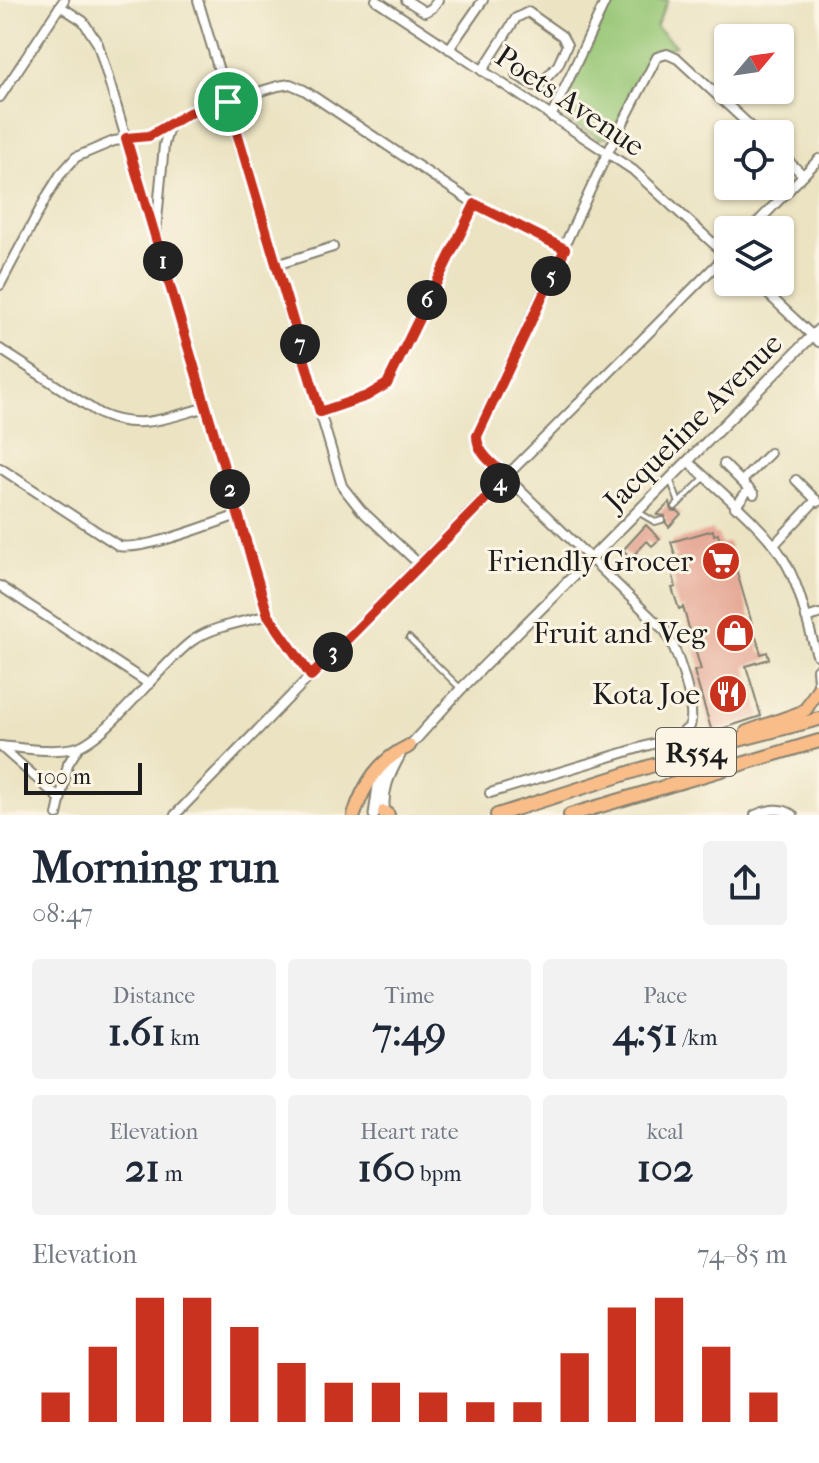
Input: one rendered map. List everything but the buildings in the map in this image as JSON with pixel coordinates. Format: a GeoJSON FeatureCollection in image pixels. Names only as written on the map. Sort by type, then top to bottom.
{"type":"FeatureCollection","features":[{"type":"Feature","properties":{"kind":"main road"},"geometry":{"type":"LineString","coordinates":[[704,749],[800,713],[818,692]]}},
{"type":"Feature","properties":{"kind":"main road","name":"R554"},"geometry":{"type":"LineString","coordinates":[[497,815],[704,749],[819,719]]}},
{"type":"Feature","properties":{"kind":"main road","name":"R554"},"geometry":{"type":"LineString","coordinates":[[570,815],[819,741]]}},
{"type":"Feature","properties":{"kind":"main road"},"geometry":{"type":"LineString","coordinates":[[354,815],[364,788],[374,773],[391,756],[405,750]]}},
{"type":"Feature","properties":{"kind":"street"},"geometry":{"type":"LineString","coordinates":[[198,0],[345,491],[419,564]]}},
{"type":"Feature","properties":{"kind":"street","name":"Poets Avenue"},"geometry":{"type":"LineString","coordinates":[[376,0],[633,170],[714,242]]}},
{"type":"Feature","properties":{"kind":"street"},"geometry":{"type":"LineString","coordinates":[[406,0],[425,12],[438,0]]}},
{"type":"Feature","properties":{"kind":"street"},"geometry":{"type":"LineString","coordinates":[[449,49],[483,0]]}},
{"type":"Feature","properties":{"kind":"street"},"geometry":{"type":"LineString","coordinates":[[551,117],[606,0]]}},
{"type":"Feature","properties":{"kind":"street"},"geometry":{"type":"LineString","coordinates":[[0,97],[62,3],[93,32],[109,73],[268,615],[311,676]]}},
{"type":"Feature","properties":{"kind":"street"},"geometry":{"type":"LineString","coordinates":[[482,71],[516,18],[528,12],[562,36],[567,45],[558,65],[545,82],[535,86],[516,75]]}},
{"type":"Feature","properties":{"kind":"street"},"geometry":{"type":"LineString","coordinates":[[490,793],[669,739],[690,726],[691,707],[670,638],[483,454],[477,445],[477,436],[607,154],[649,70],[661,55],[669,54],[678,59],[744,120]]}},
{"type":"Feature","properties":{"kind":"street"},"geometry":{"type":"LineString","coordinates":[[516,94],[525,81]]}},
{"type":"Feature","properties":{"kind":"street"},"geometry":{"type":"LineString","coordinates":[[0,285],[29,228],[69,163],[88,150],[126,138],[149,136],[189,113],[286,84],[296,85],[475,204],[565,249]]}},
{"type":"Feature","properties":{"kind":"street"},"geometry":{"type":"LineString","coordinates":[[155,234],[164,145],[170,125]]}},
{"type":"Feature","properties":{"kind":"street"},"geometry":{"type":"LineString","coordinates":[[763,216],[819,159]]}},
{"type":"Feature","properties":{"kind":"street"},"geometry":{"type":"LineString","coordinates":[[794,166],[803,175]]}},
{"type":"Feature","properties":{"kind":"street"},"geometry":{"type":"LineString","coordinates":[[320,412],[367,396],[387,384],[475,204]]}},
{"type":"Feature","properties":{"kind":"street"},"geometry":{"type":"LineString","coordinates":[[276,265],[333,247]]}},
{"type":"Feature","properties":{"kind":"street"},"geometry":{"type":"LineString","coordinates":[[175,815],[714,267]]}},
{"type":"Feature","properties":{"kind":"street"},"geometry":{"type":"LineString","coordinates":[[771,296],[817,335]]}},
{"type":"Feature","properties":{"kind":"street","name":"Jacqueline Avenue"},"geometry":{"type":"LineString","coordinates":[[383,814],[386,786],[405,750],[461,689],[817,335]]}},
{"type":"Feature","properties":{"kind":"street"},"geometry":{"type":"LineString","coordinates":[[0,349],[100,414],[118,421],[152,423],[206,407]]}},
{"type":"Feature","properties":{"kind":"street"},"geometry":{"type":"LineString","coordinates":[[742,481],[770,453]]}},
{"type":"Feature","properties":{"kind":"street"},"geometry":{"type":"LineString","coordinates":[[688,461],[774,545],[791,572],[818,655],[812,662],[818,669],[818,692]]}},
{"type":"Feature","properties":{"kind":"street"},"geometry":{"type":"LineString","coordinates":[[724,464],[752,492],[735,507]]}},
{"type":"Feature","properties":{"kind":"street"},"geometry":{"type":"LineString","coordinates":[[0,468],[119,546],[153,541],[238,515]]}},
{"type":"Feature","properties":{"kind":"street"},"geometry":{"type":"LineString","coordinates":[[774,545],[818,501],[796,480]]}},
{"type":"Feature","properties":{"kind":"street"},"geometry":{"type":"LineString","coordinates":[[0,586],[149,684]]}},
{"type":"Feature","properties":{"kind":"street"},"geometry":{"type":"LineString","coordinates":[[806,618],[819,614]]}},
{"type":"Feature","properties":{"kind":"street"},"geometry":{"type":"LineString","coordinates":[[57,815],[69,760],[78,748],[104,728],[198,637],[268,615]]}},
{"type":"Feature","properties":{"kind":"street"},"geometry":{"type":"LineString","coordinates":[[0,746],[45,750],[78,748]]}},
{"type":"Feature","properties":{"kind":"street"},"geometry":{"type":"LineString","coordinates":[[0,746],[59,798]]}},
{"type":"Feature","properties":{"kind":"street"},"geometry":{"type":"LineString","coordinates":[[755,815],[777,812],[793,815]]}},
{"type":"Feature","properties":{"kind":"lane"},"geometry":{"type":"LineString","coordinates":[[670,479],[677,505],[705,477]]}},
{"type":"Feature","properties":{"kind":"lane"},"geometry":{"type":"LineString","coordinates":[[638,512],[655,522],[662,520]]}},
{"type":"Feature","properties":{"kind":"lane"},"geometry":{"type":"LineString","coordinates":[[409,638],[461,689]]}},
{"type":"Feature","properties":{"kind":"green space"},"geometry":{"type":"Polygon","coordinates":[[[612,0],[668,0],[656,27],[676,46],[651,53],[611,136],[600,139],[567,120],[563,107],[612,0]]]}},
{"type":"Feature","properties":{"kind":"place","name":"Friendly Grocer"},"geometry":{"type":"Point","coordinates":[721,561]}},
{"type":"Feature","properties":{"kind":"place","name":"Fruit and Veg"},"geometry":{"type":"Point","coordinates":[735,633]}},
{"type":"Feature","properties":{"kind":"place","name":"Kota Joe"},"geometry":{"type":"Point","coordinates":[728,694]}},
{"type":"Feature","properties":{"kind":"route"},"geometry":{"type":"LineString","coordinates":[[228,102],[320,412],[367,396],[387,384],[475,204],[565,249],[477,436],[477,445],[483,454],[507,477],[311,676],[268,615],[126,138],[149,136],[189,113],[228,102]]}}]}
